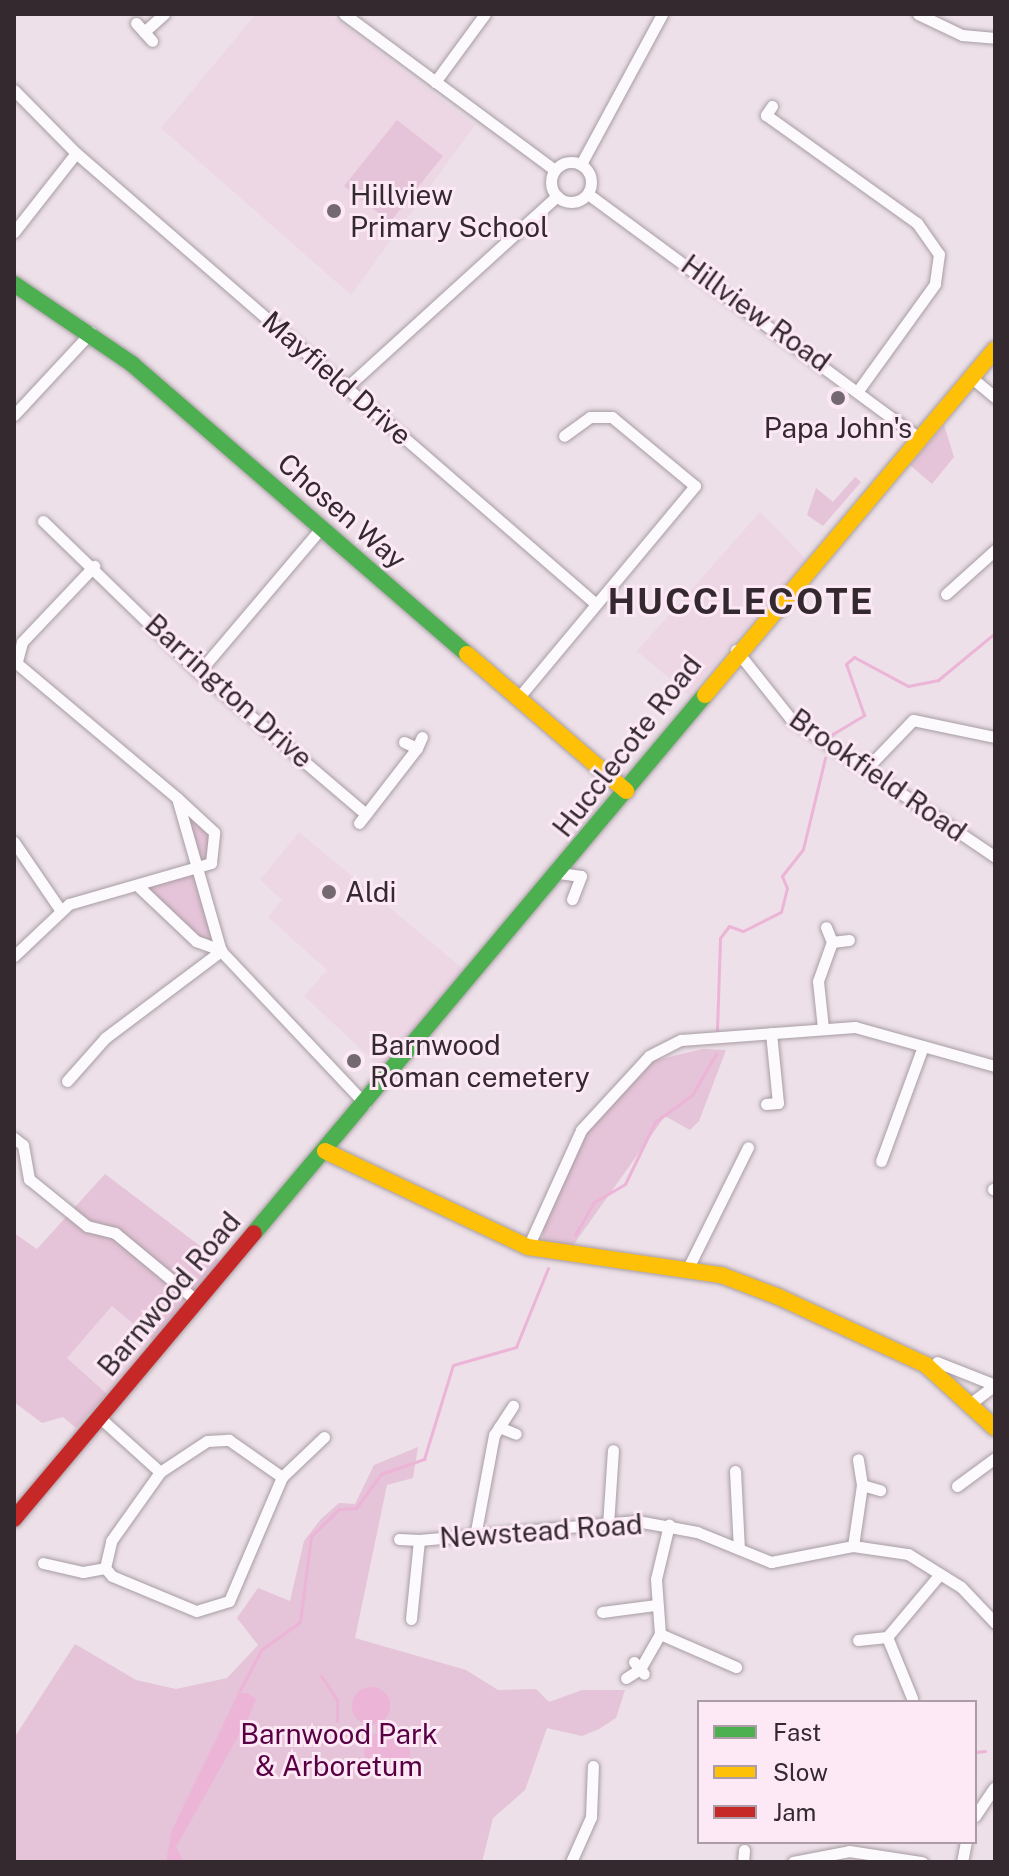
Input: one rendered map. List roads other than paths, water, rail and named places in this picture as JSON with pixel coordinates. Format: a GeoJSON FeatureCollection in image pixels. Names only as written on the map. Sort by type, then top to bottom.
{"type":"FeatureCollection","features":[{"type":"Feature","properties":{"kind":"street"},"geometry":{"type":"LineString","coordinates":[[144,32],[164,14]]}},
{"type":"Feature","properties":{"kind":"street"},"geometry":{"type":"LineString","coordinates":[[344,14],[555,170],[581,164],[662,14]]}},
{"type":"Feature","properties":{"kind":"street"},"geometry":{"type":"LineString","coordinates":[[435,82],[485,14]]}},
{"type":"Feature","properties":{"kind":"street"},"geometry":{"type":"LineString","coordinates":[[918,14],[962,35],[995,38]]}},
{"type":"Feature","properties":{"kind":"street","name":"Mayfield Drive"},"geometry":{"type":"LineString","coordinates":[[14,90],[76,153],[596,604]]}},
{"type":"Feature","properties":{"kind":"street"},"geometry":{"type":"LineString","coordinates":[[767,114],[917,223],[937,248],[935,284],[860,388]]}},
{"type":"Feature","properties":{"kind":"street"},"geometry":{"type":"LineString","coordinates":[[14,232],[76,153]]}},
{"type":"Feature","properties":{"kind":"street"},"geometry":{"type":"LineString","coordinates":[[557,196],[573,202],[588,194],[591,178],[581,164]]}},
{"type":"Feature","properties":{"kind":"street"},"geometry":{"type":"LineString","coordinates":[[555,170],[557,196]]}},
{"type":"Feature","properties":{"kind":"street","name":"Hillview Road"},"geometry":{"type":"LineString","coordinates":[[588,194],[860,388],[920,439]]}},
{"type":"Feature","properties":{"kind":"street"},"geometry":{"type":"LineString","coordinates":[[347,387],[557,196]]}},
{"type":"Feature","properties":{"kind":"street","name":"Chosen Way"},"geometry":{"type":"LineString","coordinates":[[14,284],[91,332],[626,791]]}},
{"type":"Feature","properties":{"kind":"street"},"geometry":{"type":"LineString","coordinates":[[14,415],[91,332]]}},
{"type":"Feature","properties":{"kind":"street","name":"Hucclecote Road"},"geometry":{"type":"LineString","coordinates":[[365,1104],[559,873],[736,650],[995,349]]}},
{"type":"Feature","properties":{"kind":"street"},"geometry":{"type":"LineString","coordinates":[[972,378],[995,397]]}},
{"type":"Feature","properties":{"kind":"street"},"geometry":{"type":"LineString","coordinates":[[519,697],[695,486],[618,420],[599,415],[572,419],[564,436]]}},
{"type":"Feature","properties":{"kind":"street","name":"Barrington Drive"},"geometry":{"type":"LineString","coordinates":[[43,521],[94,566],[199,672],[362,818],[420,742],[404,742]]}},
{"type":"Feature","properties":{"kind":"street"},"geometry":{"type":"LineString","coordinates":[[199,672],[321,528]]}},
{"type":"Feature","properties":{"kind":"street"},"geometry":{"type":"LineString","coordinates":[[949,586],[995,550]]}},
{"type":"Feature","properties":{"kind":"street"},"geometry":{"type":"LineString","coordinates":[[14,956],[59,908],[199,871],[211,863],[214,832],[16,654],[94,566]]}},
{"type":"Feature","properties":{"kind":"street","name":"Brookfield Road"},"geometry":{"type":"LineString","coordinates":[[736,650],[790,718],[995,857]]}},
{"type":"Feature","properties":{"kind":"street"},"geometry":{"type":"LineString","coordinates":[[866,769],[913,720],[995,737]]}},
{"type":"Feature","properties":{"kind":"street"},"geometry":{"type":"LineString","coordinates":[[177,798],[221,951]]}},
{"type":"Feature","properties":{"kind":"street"},"geometry":{"type":"LineString","coordinates":[[14,842],[59,908]]}},
{"type":"Feature","properties":{"kind":"street"},"geometry":{"type":"LineString","coordinates":[[559,873],[581,876],[572,899]]}},
{"type":"Feature","properties":{"kind":"street"},"geometry":{"type":"LineString","coordinates":[[140,888],[196,941],[221,951],[365,1104]]}},
{"type":"Feature","properties":{"kind":"street"},"geometry":{"type":"LineString","coordinates":[[823,1028],[818,981],[832,942],[826,927]]}},
{"type":"Feature","properties":{"kind":"street"},"geometry":{"type":"LineString","coordinates":[[832,942],[849,940]]}},
{"type":"Feature","properties":{"kind":"street"},"geometry":{"type":"LineString","coordinates":[[67,1081],[105,1038],[221,951]]}},
{"type":"Feature","properties":{"kind":"street"},"geometry":{"type":"LineString","coordinates":[[528,1247],[581,1130],[649,1056],[681,1040],[855,1027],[995,1066]]}},
{"type":"Feature","properties":{"kind":"street"},"geometry":{"type":"LineString","coordinates":[[771,1033],[778,1103]]}},
{"type":"Feature","properties":{"kind":"street"},"geometry":{"type":"LineString","coordinates":[[881,1161],[923,1046]]}},
{"type":"Feature","properties":{"kind":"street","name":"Barnwood Road"},"geometry":{"type":"LineString","coordinates":[[14,1519],[196,1300],[365,1104]]}},
{"type":"Feature","properties":{"kind":"street"},"geometry":{"type":"LineString","coordinates":[[14,1138],[23,1145],[29,1179],[87,1226],[115,1233],[196,1300]]}},
{"type":"Feature","properties":{"kind":"street"},"geometry":{"type":"LineString","coordinates":[[687,1270],[748,1147]]}},
{"type":"Feature","properties":{"kind":"street"},"geometry":{"type":"LineString","coordinates":[[325,1151],[528,1247],[721,1275],[853,1329],[926,1365],[995,1428]]}},
{"type":"Feature","properties":{"kind":"street"},"geometry":{"type":"LineString","coordinates":[[937,1362],[995,1385],[971,1403]]}},
{"type":"Feature","properties":{"kind":"street"},"geometry":{"type":"LineString","coordinates":[[476,1531],[499,1427],[513,1406]]}},
{"type":"Feature","properties":{"kind":"street"},"geometry":{"type":"LineString","coordinates":[[99,1417],[160,1472]]}},
{"type":"Feature","properties":{"kind":"street"},"geometry":{"type":"LineString","coordinates":[[499,1427],[516,1434]]}},
{"type":"Feature","properties":{"kind":"street"},"geometry":{"type":"LineString","coordinates":[[43,1563],[105,1568],[196,1611],[213,1612],[241,1584],[282,1477],[324,1437]]}},
{"type":"Feature","properties":{"kind":"street"},"geometry":{"type":"LineString","coordinates":[[105,1568],[111,1541],[160,1472],[207,1441],[229,1440],[282,1477]]}},
{"type":"Feature","properties":{"kind":"street"},"geometry":{"type":"LineString","coordinates":[[608,1525],[615,1457]]}},
{"type":"Feature","properties":{"kind":"street"},"geometry":{"type":"LineString","coordinates":[[957,1486],[995,1458]]}},
{"type":"Feature","properties":{"kind":"street"},"geometry":{"type":"LineString","coordinates":[[853,1546],[862,1485],[858,1459]]}},
{"type":"Feature","properties":{"kind":"street"},"geometry":{"type":"LineString","coordinates":[[735,1471],[739,1549]]}},
{"type":"Feature","properties":{"kind":"street"},"geometry":{"type":"LineString","coordinates":[[862,1485],[880,1490]]}},
{"type":"Feature","properties":{"kind":"street"},"geometry":{"type":"LineString","coordinates":[[626,1678],[639,1668],[660,1634],[655,1605],[669,1525]]}},
{"type":"Feature","properties":{"kind":"street","name":"Newstead Road"},"geometry":{"type":"LineString","coordinates":[[411,1619],[419,1540],[476,1531],[669,1525],[790,1563],[853,1546],[908,1554],[940,1574],[995,1623]]}},
{"type":"Feature","properties":{"kind":"street"},"geometry":{"type":"LineString","coordinates":[[399,1539],[419,1540]]}},
{"type":"Feature","properties":{"kind":"street"},"geometry":{"type":"LineString","coordinates":[[858,1640],[887,1637],[940,1574]]}},
{"type":"Feature","properties":{"kind":"street"},"geometry":{"type":"LineString","coordinates":[[601,1612],[655,1605]]}},
{"type":"Feature","properties":{"kind":"street"},"geometry":{"type":"LineString","coordinates":[[660,1634],[736,1667]]}},
{"type":"Feature","properties":{"kind":"street"},"geometry":{"type":"LineString","coordinates":[[887,1637],[912,1698]]}},
{"type":"Feature","properties":{"kind":"street"},"geometry":{"type":"LineString","coordinates":[[573,1862],[591,1817],[593,1766]]}},
{"type":"Feature","properties":{"kind":"street"},"geometry":{"type":"LineString","coordinates":[[977,1813],[994,1788]]}},
{"type":"Feature","properties":{"kind":"street"},"geometry":{"type":"LineString","coordinates":[[793,1862],[848,1847],[922,1862]]}},
{"type":"Feature","properties":{"kind":"waterway"},"geometry":{"type":"LineString","coordinates":[[831,735],[864,715],[846,664],[854,657],[908,686],[938,680],[995,633]]}},
{"type":"Feature","properties":{"kind":"waterway"},"geometry":{"type":"LineString","coordinates":[[717,1030],[720,938],[729,926],[743,931],[781,912],[787,888],[782,876],[803,849],[825,758]]}},
{"type":"Feature","properties":{"kind":"waterway"},"geometry":{"type":"LineString","coordinates":[[575,1235],[594,1202],[625,1184],[655,1122],[692,1095],[716,1054]]}},
{"type":"Feature","properties":{"kind":"waterway"},"geometry":{"type":"LineString","coordinates":[[238,1694],[261,1650],[300,1622],[311,1536],[339,1509],[356,1508],[381,1474],[424,1459],[453,1365],[516,1347],[548,1268]]}},
{"type":"Feature","properties":{"kind":"waterway"},"geometry":{"type":"LineString","coordinates":[[321,1676],[337,1700],[337,1721]]}},
{"type":"Feature","properties":{"kind":"waterway"},"geometry":{"type":"LineString","coordinates":[[377,1726],[378,1733]]}},
{"type":"Feature","properties":{"kind":"waterway"},"geometry":{"type":"LineString","coordinates":[[977,1752],[985,1751]]}},
{"type":"Feature","properties":{"kind":"place","name":"Hillview Primary School"},"geometry":{"type":"Point","coordinates":[334,211]}},
{"type":"Feature","properties":{"kind":"place","name":"Papa John's"},"geometry":{"type":"Point","coordinates":[838,398]}},
{"type":"Feature","properties":{"kind":"place","name":"Aldi"},"geometry":{"type":"Point","coordinates":[329,892]}},
{"type":"Feature","properties":{"kind":"place","name":"Barnwood Roman cemetery"},"geometry":{"type":"Point","coordinates":[354,1061]}},
{"type":"Feature","properties":{"kind":"district","name":"HUCCLECOTE"},"geometry":{"type":"Point","coordinates":[741,602]}},
{"type":"Feature","properties":{"kind":"park label","name":"Barnwood Park & Arboretum"},"geometry":{"type":"Point","coordinates":[339,1750]}}]}
